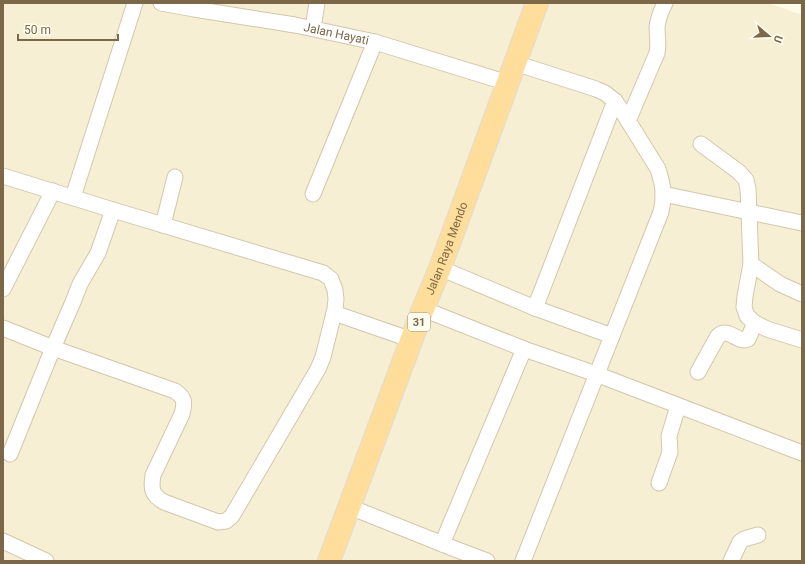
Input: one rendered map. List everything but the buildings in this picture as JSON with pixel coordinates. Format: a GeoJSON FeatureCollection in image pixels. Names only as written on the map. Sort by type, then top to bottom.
{"type":"FeatureCollection","features":[{"type":"Feature","properties":{"kind":"highway","name":"Jalan Raya Mendo"},"geometry":{"type":"LineString","coordinates":[[329,561],[423,309],[440,268],[537,3]]}},
{"type":"Feature","properties":{"kind":"street"},"geometry":{"type":"LineString","coordinates":[[73,197],[136,3]]}},
{"type":"Feature","properties":{"kind":"street","name":"Jalan Hayati"},"geometry":{"type":"LineString","coordinates":[[161,3],[313,28],[376,42],[508,83]]}},
{"type":"Feature","properties":{"kind":"street"},"geometry":{"type":"LineString","coordinates":[[313,28],[317,3]]}},
{"type":"Feature","properties":{"kind":"street"},"geometry":{"type":"LineString","coordinates":[[628,121],[657,53],[657,28],[665,3]]}},
{"type":"Feature","properties":{"kind":"street"},"geometry":{"type":"LineString","coordinates":[[314,194],[376,42]]}},
{"type":"Feature","properties":{"kind":"street"},"geometry":{"type":"LineString","coordinates":[[515,63],[596,88],[605,93],[615,102],[658,169],[664,194],[661,212],[523,561]]}},
{"type":"Feature","properties":{"kind":"street"},"geometry":{"type":"LineString","coordinates":[[535,308],[615,102]]}},
{"type":"Feature","properties":{"kind":"street"},"geometry":{"type":"LineString","coordinates":[[701,144],[739,172],[746,180],[748,189],[752,264],[745,296],[744,307],[747,316],[755,323],[767,329],[801,335]]}},
{"type":"Feature","properties":{"kind":"street"},"geometry":{"type":"LineString","coordinates":[[3,176],[323,273],[331,279],[336,299],[323,357],[318,369],[232,516],[226,521],[218,522],[164,502],[157,498],[153,491],[153,475],[182,414],[184,404],[182,396],[175,391],[53,348],[3,328]]}},
{"type":"Feature","properties":{"kind":"street"},"geometry":{"type":"LineString","coordinates":[[163,225],[175,177]]}},
{"type":"Feature","properties":{"kind":"street"},"geometry":{"type":"LineString","coordinates":[[3,289],[53,191]]}},
{"type":"Feature","properties":{"kind":"street"},"geometry":{"type":"LineString","coordinates":[[664,194],[802,223]]}},
{"type":"Feature","properties":{"kind":"street"},"geometry":{"type":"LineString","coordinates":[[10,454],[53,348],[74,302],[80,284],[98,253],[113,210]]}},
{"type":"Feature","properties":{"kind":"street"},"geometry":{"type":"LineString","coordinates":[[752,264],[780,284],[802,294]]}},
{"type":"Feature","properties":{"kind":"street"},"geometry":{"type":"LineString","coordinates":[[440,268],[535,308],[612,336]]}},
{"type":"Feature","properties":{"kind":"street"},"geometry":{"type":"LineString","coordinates":[[423,309],[524,349],[596,374],[801,454]]}},
{"type":"Feature","properties":{"kind":"street"},"geometry":{"type":"LineString","coordinates":[[334,313],[412,340]]}},
{"type":"Feature","properties":{"kind":"street"},"geometry":{"type":"LineString","coordinates":[[698,372],[720,333],[724,332],[746,341],[755,323]]}},
{"type":"Feature","properties":{"kind":"street"},"geometry":{"type":"LineString","coordinates":[[449,551],[524,349]]}},
{"type":"Feature","properties":{"kind":"street"},"geometry":{"type":"LineString","coordinates":[[659,483],[670,452],[669,436],[678,406]]}},
{"type":"Feature","properties":{"kind":"street"},"geometry":{"type":"LineString","coordinates":[[350,507],[449,551],[488,561]]}},
{"type":"Feature","properties":{"kind":"street"},"geometry":{"type":"LineString","coordinates":[[730,561],[740,542],[744,539],[758,535]]}},
{"type":"Feature","properties":{"kind":"street"},"geometry":{"type":"LineString","coordinates":[[3,541],[46,561]]}},
{"type":"Feature","properties":{"kind":"shaded area"},"geometry":{"type":"Polygon","coordinates":[[[3,3],[768,3],[802,15],[802,561],[3,561],[3,3]]]}}]}
